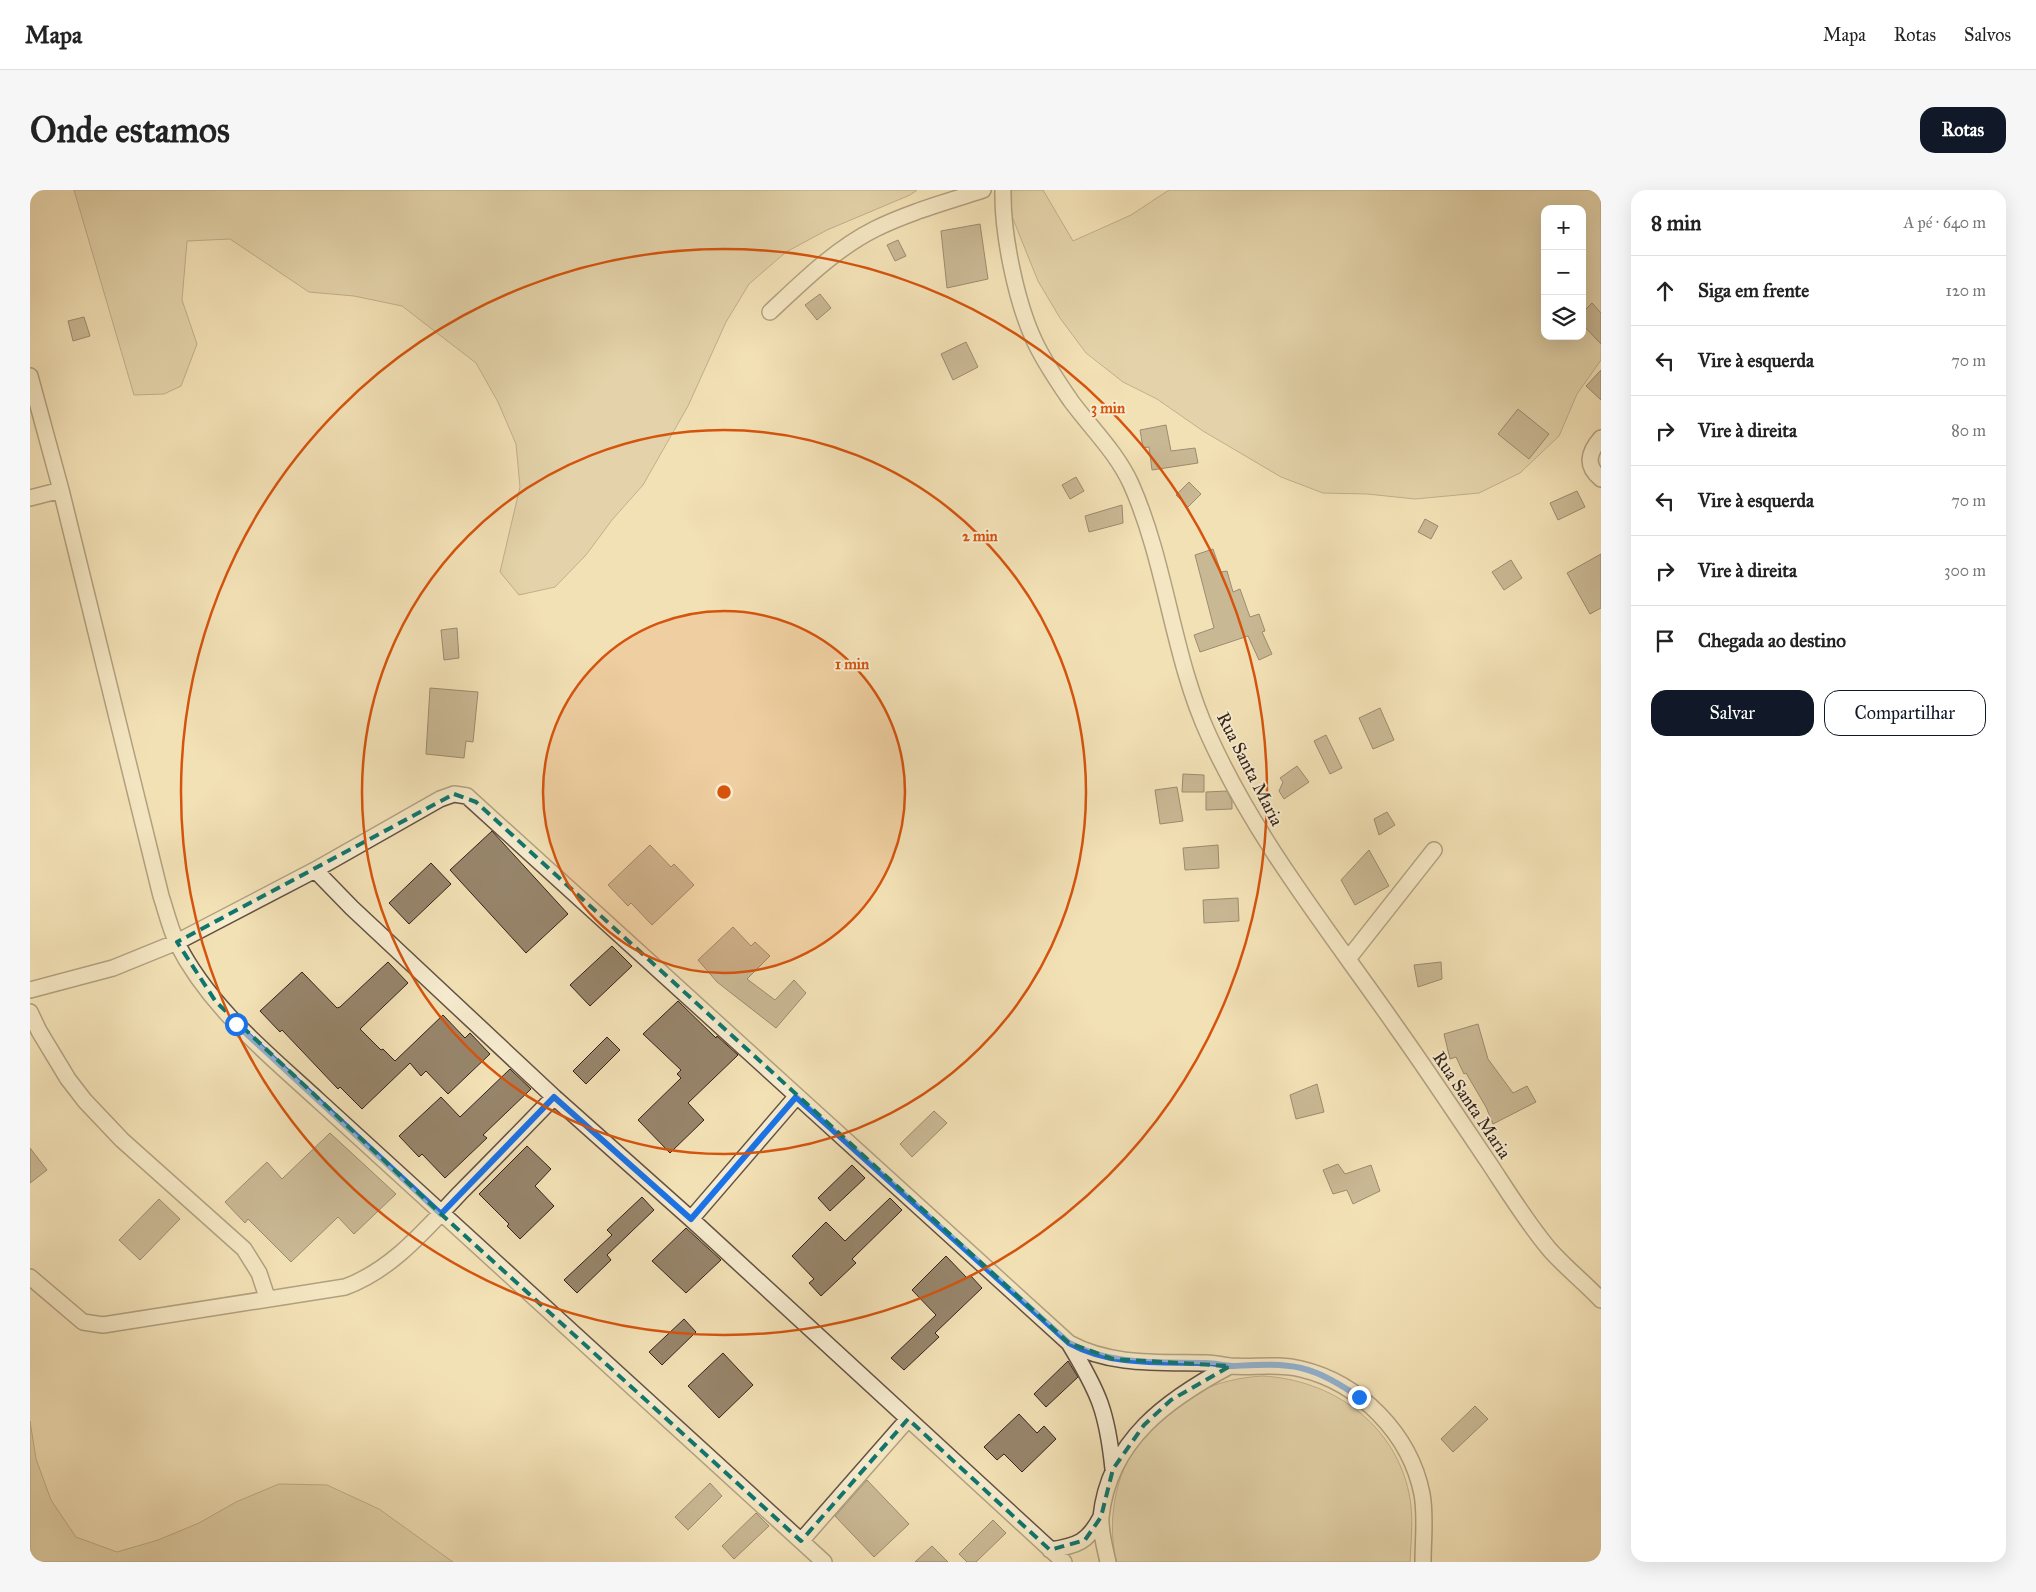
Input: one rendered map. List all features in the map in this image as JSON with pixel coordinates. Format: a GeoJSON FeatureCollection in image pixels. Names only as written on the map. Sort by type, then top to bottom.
{"type":"FeatureCollection","features":[{"type":"Feature","properties":{"kind":"street"},"geometry":{"type":"LineString","coordinates":[[770,312],[822,264],[874,229],[911,213],[983,190]]}},
{"type":"Feature","properties":{"kind":"street","name":"Rua Santa Maria"},"geometry":{"type":"LineString","coordinates":[[1003,190],[1004,224],[1015,277],[1032,334],[1055,378],[1112,453],[1129,480],[1147,522],[1194,698],[1208,735],[1252,820],[1536,1232],[1572,1273],[1600,1296]]}},
{"type":"Feature","properties":{"kind":"street"},"geometry":{"type":"LineString","coordinates":[[30,376],[61,490],[161,896],[177,942],[204,986],[236,1024],[441,1214],[824,1562]]}},
{"type":"Feature","properties":{"kind":"street"},"geometry":{"type":"LineString","coordinates":[[1601,438],[1591,450],[1589,463],[1594,473],[1601,479]]}},
{"type":"Feature","properties":{"kind":"street"},"geometry":{"type":"LineString","coordinates":[[30,498],[61,490]]}},
{"type":"Feature","properties":{"kind":"street"},"geometry":{"type":"LineString","coordinates":[[30,990],[114,968],[177,942],[315,870],[440,799],[454,794],[467,796],[796,1097],[1069,1343],[1089,1353],[1113,1359],[1138,1362],[1211,1363],[1230,1366],[1266,1365],[1301,1368],[1346,1388],[1374,1408],[1399,1439],[1417,1477],[1424,1514],[1423,1562]]}},
{"type":"Feature","properties":{"kind":"street"},"geometry":{"type":"LineString","coordinates":[[1348,959],[1434,850]]}},
{"type":"Feature","properties":{"kind":"street"},"geometry":{"type":"LineString","coordinates":[[315,870],[352,908],[554,1097],[691,1219],[1064,1562]]}},
{"type":"Feature","properties":{"kind":"street"},"geometry":{"type":"LineString","coordinates":[[30,1012],[63,1072],[85,1101],[122,1140],[244,1249],[260,1273],[267,1297]]}},
{"type":"Feature","properties":{"kind":"street"},"geometry":{"type":"LineString","coordinates":[[30,1277],[76,1317],[92,1324],[103,1325],[267,1297],[332,1290],[370,1277],[385,1267],[441,1214],[554,1097]]}},
{"type":"Feature","properties":{"kind":"street"},"geometry":{"type":"LineString","coordinates":[[691,1219],[796,1097]]}},
{"type":"Feature","properties":{"kind":"street"},"geometry":{"type":"LineString","coordinates":[[1069,1343],[1100,1400],[1108,1428],[1113,1469]]}},
{"type":"Feature","properties":{"kind":"street"},"geometry":{"type":"LineString","coordinates":[[1050,1550],[1069,1547],[1085,1540],[1101,1517],[1113,1469],[1123,1452],[1144,1425],[1172,1400],[1230,1366]]}},
{"type":"Feature","properties":{"kind":"street"},"geometry":{"type":"LineString","coordinates":[[801,1541],[908,1419]]}},
{"type":"Feature","properties":{"kind":"street"},"geometry":{"type":"LineString","coordinates":[[1101,1517],[1108,1562]]}},
{"type":"Feature","properties":{"kind":"highlighted area"},"geometry":{"type":"Polygon","coordinates":[[[454,794],[476,802],[1069,1343],[1113,1359],[1230,1366],[1171,1400],[1144,1425],[1113,1469],[1101,1517],[1085,1540],[1050,1550],[908,1419],[801,1541],[441,1214],[216,1002],[177,942],[454,794]]]}},
{"type":"Feature","properties":{"kind":"shaded area"},"geometry":{"type":"Polygon","coordinates":[[[74,190],[917,190],[910,195],[827,230],[786,252],[749,284],[726,322],[688,406],[643,485],[612,520],[586,555],[555,587],[519,595],[500,572],[520,487],[516,444],[498,402],[476,363],[402,306],[354,296],[309,292],[230,239],[187,241],[182,300],[197,344],[181,386],[164,394],[134,395],[74,190]]]}},
{"type":"Feature","properties":{"kind":"shaded area"},"geometry":{"type":"Polygon","coordinates":[[[1010,190],[1043,190],[1073,241],[1131,215],[1169,190],[1601,190],[1601,360],[1577,394],[1559,436],[1520,473],[1479,493],[1415,499],[1367,494],[1323,493],[1281,477],[1203,431],[1157,399],[1123,382],[1086,353],[1060,318],[1038,281],[1005,199],[1010,190]]]}},
{"type":"Feature","properties":{"kind":"shaded area"},"geometry":{"type":"Polygon","coordinates":[[[1263,1376],[1288,1379],[1313,1386],[1336,1396],[1374,1426],[1390,1446],[1401,1468],[1411,1502],[1410,1562],[1116,1562],[1112,1526],[1116,1492],[1127,1461],[1144,1434],[1167,1411],[1195,1393],[1227,1381],[1263,1376]]]}},
{"type":"Feature","properties":{"kind":"shaded area"},"geometry":{"type":"Polygon","coordinates":[[[30,1421],[36,1459],[51,1500],[76,1537],[117,1552],[158,1540],[199,1523],[236,1502],[279,1484],[327,1485],[379,1509],[453,1562],[30,1562],[30,1421]]]}},
{"type":"Feature","properties":{"kind":"building"},"geometry":{"type":"Polygon","coordinates":[[[980,224],[988,279],[947,288],[941,231],[980,224]]]}},
{"type":"Feature","properties":{"kind":"building"},"geometry":{"type":"Polygon","coordinates":[[[898,240],[906,256],[895,261],[887,245],[898,240]]]}},
{"type":"Feature","properties":{"kind":"building"},"geometry":{"type":"Polygon","coordinates":[[[820,294],[831,308],[817,320],[805,305],[820,294]]]}},
{"type":"Feature","properties":{"kind":"building"},"geometry":{"type":"Polygon","coordinates":[[[1592,303],[1601,313],[1601,344],[1586,328],[1586,309],[1592,303]]]}},
{"type":"Feature","properties":{"kind":"building"},"geometry":{"type":"Polygon","coordinates":[[[84,317],[90,336],[73,341],[68,321],[84,317]]]}},
{"type":"Feature","properties":{"kind":"building"},"geometry":{"type":"Polygon","coordinates":[[[966,342],[978,367],[953,380],[941,354],[966,342]]]}},
{"type":"Feature","properties":{"kind":"building"},"geometry":{"type":"Polygon","coordinates":[[[1601,370],[1601,400],[1586,386],[1601,370]]]}},
{"type":"Feature","properties":{"kind":"building"},"geometry":{"type":"Polygon","coordinates":[[[1518,409],[1549,434],[1529,459],[1498,434],[1518,409]]]}},
{"type":"Feature","properties":{"kind":"building"},"geometry":{"type":"Polygon","coordinates":[[[1166,425],[1171,451],[1195,448],[1198,463],[1152,470],[1149,447],[1143,448],[1140,430],[1166,425]]]}},
{"type":"Feature","properties":{"kind":"building"},"geometry":{"type":"Polygon","coordinates":[[[1076,477],[1084,491],[1070,499],[1062,485],[1076,477]]]}},
{"type":"Feature","properties":{"kind":"building"},"geometry":{"type":"Polygon","coordinates":[[[1189,482],[1201,494],[1188,507],[1176,495],[1189,482]]]}},
{"type":"Feature","properties":{"kind":"building"},"geometry":{"type":"Polygon","coordinates":[[[1577,491],[1585,507],[1558,520],[1550,503],[1577,491]]]}},
{"type":"Feature","properties":{"kind":"building"},"geometry":{"type":"Polygon","coordinates":[[[1122,505],[1123,523],[1089,532],[1085,516],[1122,505]]]}},
{"type":"Feature","properties":{"kind":"building"},"geometry":{"type":"Polygon","coordinates":[[[1425,519],[1438,526],[1431,539],[1418,532],[1425,519]]]}},
{"type":"Feature","properties":{"kind":"building"},"geometry":{"type":"Polygon","coordinates":[[[1213,549],[1221,572],[1227,571],[1233,592],[1240,589],[1250,617],[1259,614],[1265,631],[1262,632],[1272,654],[1259,660],[1248,636],[1200,652],[1194,635],[1214,628],[1195,555],[1213,549]]]}},
{"type":"Feature","properties":{"kind":"building"},"geometry":{"type":"Polygon","coordinates":[[[1601,554],[1601,608],[1590,614],[1567,573],[1601,554]]]}},
{"type":"Feature","properties":{"kind":"building"},"geometry":{"type":"Polygon","coordinates":[[[1511,560],[1522,578],[1504,590],[1492,572],[1511,560]]]}},
{"type":"Feature","properties":{"kind":"building"},"geometry":{"type":"Polygon","coordinates":[[[457,628],[459,658],[444,660],[441,630],[457,628]]]}},
{"type":"Feature","properties":{"kind":"building"},"geometry":{"type":"Polygon","coordinates":[[[430,688],[478,692],[473,742],[466,741],[464,758],[426,754],[430,688]]]}},
{"type":"Feature","properties":{"kind":"building"},"geometry":{"type":"Polygon","coordinates":[[[1380,708],[1394,740],[1373,749],[1359,718],[1380,708]]]}},
{"type":"Feature","properties":{"kind":"building"},"geometry":{"type":"Polygon","coordinates":[[[1326,735],[1342,768],[1330,774],[1314,741],[1326,735]]]}},
{"type":"Feature","properties":{"kind":"building"},"geometry":{"type":"Polygon","coordinates":[[[1297,766],[1309,782],[1284,799],[1279,791],[1283,782],[1280,778],[1297,766]]]}},
{"type":"Feature","properties":{"kind":"building"},"geometry":{"type":"Polygon","coordinates":[[[1183,774],[1204,775],[1204,792],[1182,792],[1183,774]]]}},
{"type":"Feature","properties":{"kind":"building"},"geometry":{"type":"Polygon","coordinates":[[[1177,787],[1183,821],[1160,824],[1155,790],[1177,787]]]}},
{"type":"Feature","properties":{"kind":"building"},"geometry":{"type":"Polygon","coordinates":[[[1227,791],[1232,801],[1232,809],[1206,810],[1206,792],[1227,791]]]}},
{"type":"Feature","properties":{"kind":"building"},"geometry":{"type":"Polygon","coordinates":[[[1387,812],[1395,825],[1379,835],[1374,819],[1387,812]]]}},
{"type":"Feature","properties":{"kind":"building"},"geometry":{"type":"Polygon","coordinates":[[[492,831],[568,914],[526,953],[450,870],[492,831]]]}},
{"type":"Feature","properties":{"kind":"building"},"geometry":{"type":"Polygon","coordinates":[[[650,845],[671,867],[674,864],[694,885],[652,925],[631,903],[628,906],[608,885],[650,845]]]}},
{"type":"Feature","properties":{"kind":"building"},"geometry":{"type":"Polygon","coordinates":[[[1218,845],[1219,868],[1185,870],[1183,848],[1218,845]]]}},
{"type":"Feature","properties":{"kind":"building"},"geometry":{"type":"Polygon","coordinates":[[[1369,850],[1389,886],[1355,905],[1341,880],[1369,850]]]}},
{"type":"Feature","properties":{"kind":"building"},"geometry":{"type":"Polygon","coordinates":[[[431,863],[451,884],[409,924],[389,903],[431,863]]]}},
{"type":"Feature","properties":{"kind":"building"},"geometry":{"type":"Polygon","coordinates":[[[1238,898],[1239,921],[1204,923],[1203,900],[1238,898]]]}},
{"type":"Feature","properties":{"kind":"building"},"geometry":{"type":"Polygon","coordinates":[[[733,927],[751,946],[755,942],[770,956],[747,979],[775,1000],[794,980],[806,993],[776,1028],[717,982],[698,960],[733,927]]]}},
{"type":"Feature","properties":{"kind":"building"},"geometry":{"type":"Polygon","coordinates":[[[612,946],[632,966],[590,1006],[570,985],[612,946]]]}},
{"type":"Feature","properties":{"kind":"building"},"geometry":{"type":"Polygon","coordinates":[[[388,962],[408,983],[360,1029],[381,1050],[383,1049],[395,1061],[443,1015],[465,1038],[470,1033],[490,1054],[448,1094],[426,1071],[421,1076],[410,1063],[362,1109],[340,1087],[338,1089],[282,1030],[280,1032],[260,1011],[302,972],[337,1008],[340,1007],[388,962]]]}},
{"type":"Feature","properties":{"kind":"building"},"geometry":{"type":"Polygon","coordinates":[[[1441,962],[1442,979],[1418,987],[1414,965],[1441,962]]]}},
{"type":"Feature","properties":{"kind":"building"},"geometry":{"type":"Polygon","coordinates":[[[678,1001],[716,1038],[717,1036],[738,1055],[688,1103],[704,1120],[670,1153],[638,1120],[681,1078],[677,1074],[681,1070],[643,1034],[678,1001]]]}},
{"type":"Feature","properties":{"kind":"building"},"geometry":{"type":"Polygon","coordinates":[[[1478,1024],[1488,1059],[1513,1093],[1527,1086],[1536,1102],[1493,1124],[1486,1107],[1466,1073],[1464,1074],[1456,1057],[1450,1059],[1444,1034],[1478,1024]]]}},
{"type":"Feature","properties":{"kind":"building"},"geometry":{"type":"Polygon","coordinates":[[[607,1037],[620,1050],[586,1084],[573,1071],[607,1037]]]}},
{"type":"Feature","properties":{"kind":"building"},"geometry":{"type":"Polygon","coordinates":[[[510,1069],[531,1089],[483,1135],[487,1138],[445,1178],[422,1154],[419,1157],[399,1136],[441,1097],[460,1117],[510,1069]]]}},
{"type":"Feature","properties":{"kind":"building"},"geometry":{"type":"Polygon","coordinates":[[[1317,1084],[1324,1112],[1296,1119],[1290,1095],[1317,1084]]]}},
{"type":"Feature","properties":{"kind":"building"},"geometry":{"type":"Polygon","coordinates":[[[934,1111],[947,1123],[912,1157],[900,1144],[934,1111]]]}},
{"type":"Feature","properties":{"kind":"building"},"geometry":{"type":"Polygon","coordinates":[[[330,1133],[396,1194],[354,1234],[338,1217],[291,1262],[248,1219],[245,1223],[225,1202],[267,1162],[282,1179],[330,1133]]]}},
{"type":"Feature","properties":{"kind":"building"},"geometry":{"type":"Polygon","coordinates":[[[527,1146],[551,1169],[535,1186],[554,1206],[520,1239],[507,1226],[509,1224],[479,1194],[527,1146]]]}},
{"type":"Feature","properties":{"kind":"building"},"geometry":{"type":"Polygon","coordinates":[[[30,1148],[47,1170],[30,1183],[30,1148]]]}},
{"type":"Feature","properties":{"kind":"building"},"geometry":{"type":"Polygon","coordinates":[[[1338,1164],[1345,1174],[1371,1165],[1380,1191],[1353,1204],[1347,1190],[1333,1194],[1323,1170],[1338,1164]]]}},
{"type":"Feature","properties":{"kind":"building"},"geometry":{"type":"Polygon","coordinates":[[[852,1165],[865,1178],[830,1211],[818,1198],[852,1165]]]}},
{"type":"Feature","properties":{"kind":"building"},"geometry":{"type":"Polygon","coordinates":[[[642,1197],[654,1210],[607,1255],[611,1260],[577,1293],[564,1280],[612,1235],[607,1230],[642,1197]]]}},
{"type":"Feature","properties":{"kind":"building"},"geometry":{"type":"Polygon","coordinates":[[[890,1198],[902,1210],[852,1259],[856,1263],[821,1296],[809,1283],[814,1279],[792,1256],[826,1222],[845,1241],[890,1198]]]}},
{"type":"Feature","properties":{"kind":"building"},"geometry":{"type":"Polygon","coordinates":[[[159,1199],[180,1219],[140,1260],[119,1240],[159,1199]]]}},
{"type":"Feature","properties":{"kind":"building"},"geometry":{"type":"Polygon","coordinates":[[[686,1228],[721,1260],[686,1293],[652,1261],[686,1228]]]}},
{"type":"Feature","properties":{"kind":"building"},"geometry":{"type":"Polygon","coordinates":[[[946,1256],[967,1278],[970,1275],[982,1288],[935,1333],[939,1337],[904,1370],[891,1358],[936,1315],[912,1290],[946,1256]]]}},
{"type":"Feature","properties":{"kind":"building"},"geometry":{"type":"Polygon","coordinates":[[[684,1319],[696,1332],[662,1365],[649,1352],[684,1319]]]}},
{"type":"Feature","properties":{"kind":"building"},"geometry":{"type":"Polygon","coordinates":[[[723,1353],[753,1385],[719,1418],[688,1386],[723,1353]]]}},
{"type":"Feature","properties":{"kind":"building"},"geometry":{"type":"Polygon","coordinates":[[[1068,1361],[1078,1377],[1046,1407],[1034,1394],[1068,1361]]]}},
{"type":"Feature","properties":{"kind":"building"},"geometry":{"type":"Polygon","coordinates":[[[1475,1406],[1488,1419],[1453,1452],[1441,1439],[1475,1406]]]}},
{"type":"Feature","properties":{"kind":"building"},"geometry":{"type":"Polygon","coordinates":[[[1019,1414],[1037,1433],[1044,1426],[1056,1439],[1022,1472],[1004,1454],[997,1460],[984,1447],[1019,1414]]]}},
{"type":"Feature","properties":{"kind":"building"},"geometry":{"type":"Polygon","coordinates":[[[867,1480],[909,1524],[874,1557],[835,1516],[867,1480]]]}},
{"type":"Feature","properties":{"kind":"building"},"geometry":{"type":"Polygon","coordinates":[[[710,1483],[722,1496],[688,1530],[675,1517],[710,1483]]]}},
{"type":"Feature","properties":{"kind":"building"},"geometry":{"type":"Polygon","coordinates":[[[756,1513],[769,1526],[734,1559],[722,1546],[756,1513]]]}},
{"type":"Feature","properties":{"kind":"building"},"geometry":{"type":"Polygon","coordinates":[[[993,1520],[1006,1533],[976,1562],[967,1562],[959,1554],[993,1520]]]}},
{"type":"Feature","properties":{"kind":"building"},"geometry":{"type":"Polygon","coordinates":[[[932,1546],[948,1562],[915,1562],[932,1546]]]}},
{"type":"Feature","properties":{"kind":"route"},"geometry":{"type":"LineString","coordinates":[[236,1024],[441,1214],[554,1097],[691,1219],[796,1097],[1069,1343],[1080,1349],[1113,1359],[1138,1362],[1211,1363],[1230,1366],[1266,1365],[1301,1368],[1332,1381],[1359,1397]]}}]}
